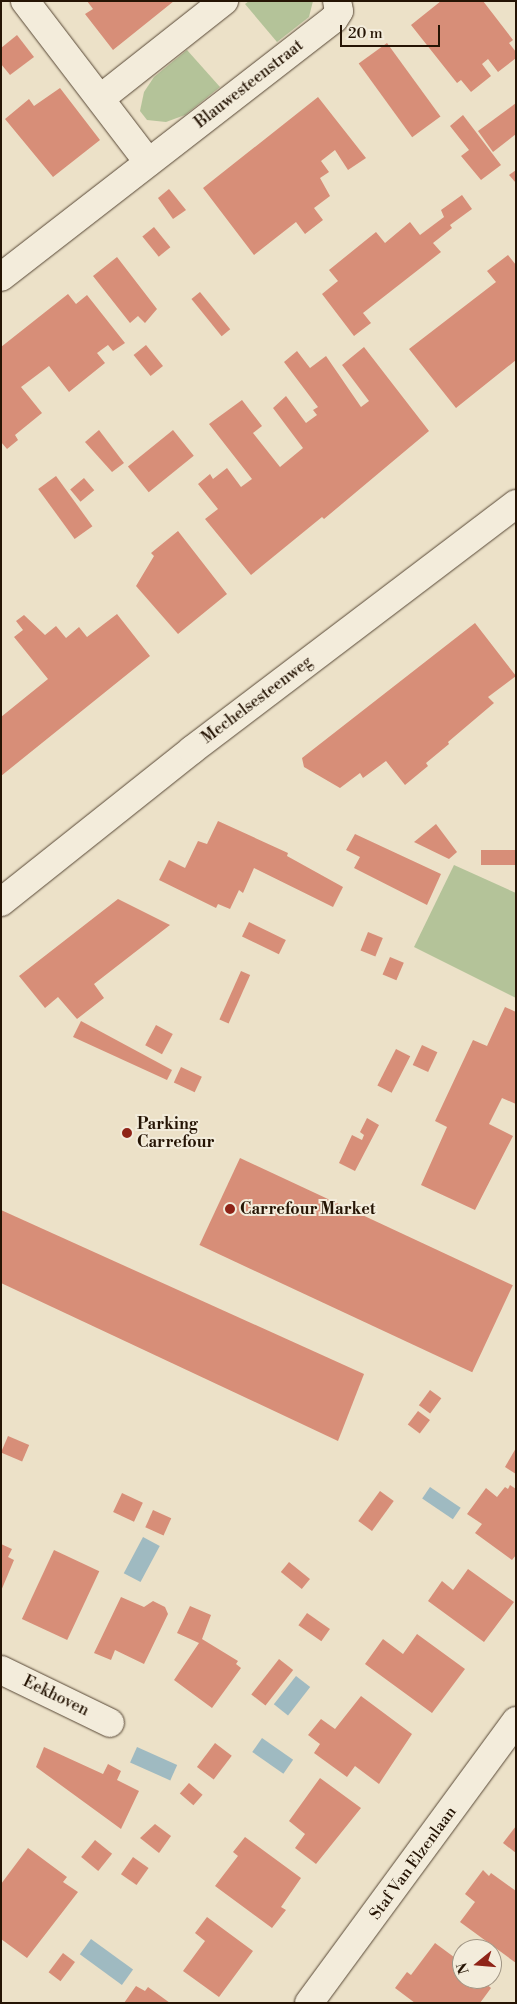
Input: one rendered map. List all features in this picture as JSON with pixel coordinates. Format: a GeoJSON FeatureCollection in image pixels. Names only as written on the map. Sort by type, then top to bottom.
{"type":"FeatureCollection","features":[{"type":"Feature","properties":{"kind":"street"},"geometry":{"type":"LineString","coordinates":[[25,1],[101,98],[148,162]]}},
{"type":"Feature","properties":{"kind":"street"},"geometry":{"type":"LineString","coordinates":[[101,98],[224,1]]}},
{"type":"Feature","properties":{"kind":"street","name":"Blauwesteenstraat"},"geometry":{"type":"LineString","coordinates":[[1,277],[334,18],[340,10],[337,1]]}},
{"type":"Feature","properties":{"kind":"street","name":"Mechelsesteenweg"},"geometry":{"type":"LineString","coordinates":[[1,902],[192,750],[516,504]]}},
{"type":"Feature","properties":{"kind":"street","name":"Eekhoven"},"geometry":{"type":"LineString","coordinates":[[1,1670],[110,1723]]}},
{"type":"Feature","properties":{"kind":"street","name":"Staf Van Elzenlaan"},"geometry":{"type":"LineString","coordinates":[[309,2003],[516,1721]]}},
{"type":"Feature","properties":{"kind":"green space"},"geometry":{"type":"Polygon","coordinates":[[[249,1],[313,1],[309,17],[277,42],[245,4],[249,1]]]}},
{"type":"Feature","properties":{"kind":"green space"},"geometry":{"type":"Polygon","coordinates":[[[187,50],[220,87],[185,115],[166,122],[147,120],[140,111],[144,92],[154,77],[187,50]]]}},
{"type":"Feature","properties":{"kind":"green space"},"geometry":{"type":"Polygon","coordinates":[[[454,865],[516,893],[516,998],[414,947],[454,865]]]}},
{"type":"Feature","properties":{"kind":"water"},"geometry":{"type":"Polygon","coordinates":[[[430,1487],[461,1508],[453,1519],[422,1499],[430,1487]]]}},
{"type":"Feature","properties":{"kind":"water"},"geometry":{"type":"Polygon","coordinates":[[[143,1537],[160,1546],[141,1582],[124,1573],[143,1537]]]}},
{"type":"Feature","properties":{"kind":"water"},"geometry":{"type":"Polygon","coordinates":[[[296,1676],[310,1687],[288,1715],[274,1704],[296,1676]]]}},
{"type":"Feature","properties":{"kind":"water"},"geometry":{"type":"Polygon","coordinates":[[[262,1738],[293,1760],[283,1774],[252,1752],[262,1738]]]}},
{"type":"Feature","properties":{"kind":"water"},"geometry":{"type":"Polygon","coordinates":[[[137,1747],[177,1765],[170,1780],[130,1763],[137,1747]]]}},
{"type":"Feature","properties":{"kind":"water"},"geometry":{"type":"Polygon","coordinates":[[[91,1939],[133,1970],[122,1985],[80,1954],[91,1939]]]}},
{"type":"Feature","properties":{"kind":"building"},"geometry":{"type":"Polygon","coordinates":[[[87,1],[174,1],[113,50],[85,14],[93,9],[87,1]]]}},
{"type":"Feature","properties":{"kind":"building"},"geometry":{"type":"Polygon","coordinates":[[[441,1],[483,1],[513,40],[509,43],[516,52],[516,58],[498,72],[488,59],[482,64],[491,76],[471,92],[461,80],[457,83],[411,25],[441,1]]]}},
{"type":"Feature","properties":{"kind":"building"},"geometry":{"type":"Polygon","coordinates":[[[17,35],[34,57],[10,75],[1,64],[1,48],[17,35]]]}},
{"type":"Feature","properties":{"kind":"building"},"geometry":{"type":"Polygon","coordinates":[[[387,43],[440,117],[412,137],[359,64],[387,43]]]}},
{"type":"Feature","properties":{"kind":"building"},"geometry":{"type":"Polygon","coordinates":[[[60,88],[100,140],[53,177],[5,119],[29,99],[34,106],[60,88]]]}},
{"type":"Feature","properties":{"kind":"building"},"geometry":{"type":"Polygon","coordinates":[[[318,97],[366,158],[348,170],[335,150],[321,161],[329,172],[320,178],[330,196],[314,208],[323,220],[305,234],[296,222],[254,255],[203,188],[318,97]]]}},
{"type":"Feature","properties":{"kind":"building"},"geometry":{"type":"Polygon","coordinates":[[[516,103],[516,134],[493,152],[478,131],[516,103]]]}},
{"type":"Feature","properties":{"kind":"building"},"geometry":{"type":"Polygon","coordinates":[[[463,115],[501,165],[481,180],[461,156],[469,150],[450,126],[463,115]]]}},
{"type":"Feature","properties":{"kind":"building"},"geometry":{"type":"Polygon","coordinates":[[[516,170],[516,183],[509,175],[516,170]]]}},
{"type":"Feature","properties":{"kind":"building"},"geometry":{"type":"Polygon","coordinates":[[[169,189],[186,210],[173,219],[158,198],[169,189]]]}},
{"type":"Feature","properties":{"kind":"building"},"geometry":{"type":"Polygon","coordinates":[[[462,195],[472,209],[450,225],[452,228],[433,243],[441,252],[363,313],[371,323],[354,336],[322,294],[338,281],[329,270],[376,232],[385,243],[410,222],[420,235],[444,217],[441,210],[462,195]]]}},
{"type":"Feature","properties":{"kind":"building"},"geometry":{"type":"Polygon","coordinates":[[[154,227],[170,247],[159,257],[142,236],[154,227]]]}},
{"type":"Feature","properties":{"kind":"building"},"geometry":{"type":"Polygon","coordinates":[[[508,255],[516,265],[516,360],[456,408],[409,349],[496,282],[487,271],[508,255]]]}},
{"type":"Feature","properties":{"kind":"building"},"geometry":{"type":"Polygon","coordinates":[[[117,257],[157,309],[145,323],[138,316],[130,323],[93,276],[117,257]]]}},
{"type":"Feature","properties":{"kind":"building"},"geometry":{"type":"Polygon","coordinates":[[[200,292],[230,329],[222,336],[191,299],[200,292]]]}},
{"type":"Feature","properties":{"kind":"building"},"geometry":{"type":"Polygon","coordinates":[[[68,294],[76,304],[87,295],[125,343],[113,351],[108,345],[97,353],[105,363],[69,392],[49,366],[21,387],[42,413],[15,435],[18,440],[7,449],[1,442],[1,347],[68,294]]]}},
{"type":"Feature","properties":{"kind":"building"},"geometry":{"type":"Polygon","coordinates":[[[146,345],[163,366],[151,376],[134,355],[146,345]]]}},
{"type":"Feature","properties":{"kind":"building"},"geometry":{"type":"Polygon","coordinates":[[[364,347],[429,431],[324,519],[322,517],[251,575],[205,519],[218,509],[198,484],[210,474],[213,479],[227,468],[241,487],[252,479],[209,424],[242,400],[262,426],[253,433],[280,467],[303,448],[273,408],[286,396],[306,423],[317,415],[313,410],[318,407],[284,362],[297,351],[310,368],[326,356],[361,407],[369,401],[342,365],[364,347]]]}},
{"type":"Feature","properties":{"kind":"building"},"geometry":{"type":"Polygon","coordinates":[[[99,430],[124,463],[112,472],[85,442],[99,430]]]}},
{"type":"Feature","properties":{"kind":"building"},"geometry":{"type":"Polygon","coordinates":[[[173,430],[194,456],[149,492],[128,467],[173,430]]]}},
{"type":"Feature","properties":{"kind":"building"},"geometry":{"type":"Polygon","coordinates":[[[56,476],[92,526],[75,539],[38,489],[56,476]]]}},
{"type":"Feature","properties":{"kind":"building"},"geometry":{"type":"Polygon","coordinates":[[[84,478],[94,490],[80,502],[70,490],[84,478]]]}},
{"type":"Feature","properties":{"kind":"building"},"geometry":{"type":"Polygon","coordinates":[[[178,531],[227,594],[178,634],[136,586],[154,556],[151,553],[178,531]]]}},
{"type":"Feature","properties":{"kind":"building"},"geometry":{"type":"Polygon","coordinates":[[[117,614],[150,656],[1,776],[1,717],[48,679],[14,637],[23,630],[16,621],[24,615],[45,635],[56,626],[66,638],[79,627],[87,637],[117,614]]]}},
{"type":"Feature","properties":{"kind":"building"},"geometry":{"type":"Polygon","coordinates":[[[475,623],[516,676],[488,697],[494,703],[426,763],[428,766],[405,785],[386,761],[363,778],[360,773],[340,788],[304,767],[302,758],[475,623]]]}},
{"type":"Feature","properties":{"kind":"building"},"geometry":{"type":"Polygon","coordinates":[[[218,821],[288,853],[287,856],[343,887],[333,907],[254,868],[243,893],[239,890],[230,909],[218,904],[216,908],[159,880],[169,860],[185,868],[198,841],[207,844],[218,821]]]}},
{"type":"Feature","properties":{"kind":"building"},"geometry":{"type":"Polygon","coordinates":[[[436,824],[457,852],[449,859],[414,842],[436,824]]]}},
{"type":"Feature","properties":{"kind":"building"},"geometry":{"type":"Polygon","coordinates":[[[355,834],[441,874],[427,905],[354,868],[360,857],[346,850],[355,834]]]}},
{"type":"Feature","properties":{"kind":"building"},"geometry":{"type":"Polygon","coordinates":[[[481,850],[516,850],[516,865],[481,865],[481,850]]]}},
{"type":"Feature","properties":{"kind":"building"},"geometry":{"type":"Polygon","coordinates":[[[118,899],[170,925],[94,984],[104,998],[77,1019],[58,997],[45,1008],[19,976],[118,899]]]}},
{"type":"Feature","properties":{"kind":"building"},"geometry":{"type":"Polygon","coordinates":[[[249,922],[286,940],[279,954],[242,936],[249,922]]]}},
{"type":"Feature","properties":{"kind":"building"},"geometry":{"type":"Polygon","coordinates":[[[368,932],[383,938],[375,957],[361,951],[368,932]]]}},
{"type":"Feature","properties":{"kind":"building"},"geometry":{"type":"Polygon","coordinates":[[[390,957],[404,963],[396,980],[383,974],[390,957]]]}},
{"type":"Feature","properties":{"kind":"building"},"geometry":{"type":"Polygon","coordinates":[[[241,971],[250,975],[229,1023],[219,1019],[241,971]]]}},
{"type":"Feature","properties":{"kind":"building"},"geometry":{"type":"Polygon","coordinates":[[[505,1007],[516,1012],[516,1104],[502,1098],[489,1124],[513,1136],[475,1210],[421,1185],[447,1127],[435,1121],[473,1040],[487,1046],[505,1007]]]}},
{"type":"Feature","properties":{"kind":"building"},"geometry":{"type":"Polygon","coordinates":[[[81,1021],[172,1070],[167,1080],[73,1037],[81,1021]]]}},
{"type":"Feature","properties":{"kind":"building"},"geometry":{"type":"Polygon","coordinates":[[[156,1025],[173,1034],[162,1054],[145,1045],[156,1025]]]}},
{"type":"Feature","properties":{"kind":"building"},"geometry":{"type":"Polygon","coordinates":[[[422,1045],[437,1052],[428,1072],[413,1065],[422,1045]]]}},
{"type":"Feature","properties":{"kind":"building"},"geometry":{"type":"Polygon","coordinates":[[[396,1049],[410,1056],[392,1093],[377,1086],[396,1049]]]}},
{"type":"Feature","properties":{"kind":"building"},"geometry":{"type":"Polygon","coordinates":[[[181,1067],[202,1077],[195,1092],[174,1082],[181,1067]]]}},
{"type":"Feature","properties":{"kind":"building"},"geometry":{"type":"Polygon","coordinates":[[[367,1118],[379,1125],[355,1171],[339,1163],[352,1135],[362,1140],[364,1135],[360,1132],[367,1118]]]}},
{"type":"Feature","properties":{"kind":"building"},"geometry":{"type":"Polygon","coordinates":[[[240,1158],[513,1285],[472,1372],[199,1245],[240,1158]]]}},
{"type":"Feature","properties":{"kind":"building"},"geometry":{"type":"Polygon","coordinates":[[[1,1210],[364,1374],[338,1441],[1,1283],[1,1210]]]}},
{"type":"Feature","properties":{"kind":"building"},"geometry":{"type":"Polygon","coordinates":[[[430,1390],[441,1398],[430,1414],[419,1405],[430,1390]]]}},
{"type":"Feature","properties":{"kind":"building"},"geometry":{"type":"Polygon","coordinates":[[[418,1411],[430,1420],[420,1434],[408,1425],[418,1411]]]}},
{"type":"Feature","properties":{"kind":"building"},"geometry":{"type":"Polygon","coordinates":[[[8,1436],[29,1445],[22,1462],[1,1453],[8,1436]]]}},
{"type":"Feature","properties":{"kind":"building"},"geometry":{"type":"Polygon","coordinates":[[[516,1448],[516,1474],[505,1467],[516,1448]]]}},
{"type":"Feature","properties":{"kind":"building"},"geometry":{"type":"Polygon","coordinates":[[[510,1485],[516,1489],[516,1555],[512,1560],[475,1533],[482,1524],[467,1514],[486,1488],[497,1497],[505,1487],[508,1489],[510,1485]]]}},
{"type":"Feature","properties":{"kind":"building"},"geometry":{"type":"Polygon","coordinates":[[[380,1491],[394,1501],[372,1531],[358,1521],[380,1491]]]}},
{"type":"Feature","properties":{"kind":"building"},"geometry":{"type":"Polygon","coordinates":[[[122,1493],[143,1503],[134,1522],[113,1512],[122,1493]]]}},
{"type":"Feature","properties":{"kind":"building"},"geometry":{"type":"Polygon","coordinates":[[[153,1510],[171,1518],[164,1535],[145,1527],[153,1510]]]}},
{"type":"Feature","properties":{"kind":"building"},"geometry":{"type":"Polygon","coordinates":[[[1,1544],[12,1549],[8,1557],[14,1560],[1,1591],[1,1544]]]}},
{"type":"Feature","properties":{"kind":"building"},"geometry":{"type":"Polygon","coordinates":[[[54,1550],[99,1571],[67,1640],[22,1619],[54,1550]]]}},
{"type":"Feature","properties":{"kind":"building"},"geometry":{"type":"Polygon","coordinates":[[[289,1562],[310,1579],[302,1589],[281,1572],[289,1562]]]}},
{"type":"Feature","properties":{"kind":"building"},"geometry":{"type":"Polygon","coordinates":[[[468,1569],[514,1602],[484,1642],[428,1601],[442,1581],[453,1590],[468,1569]]]}},
{"type":"Feature","properties":{"kind":"building"},"geometry":{"type":"Polygon","coordinates":[[[121,1597],[144,1607],[153,1601],[165,1607],[168,1614],[144,1664],[115,1650],[111,1660],[94,1653],[121,1597]]]}},
{"type":"Feature","properties":{"kind":"building"},"geometry":{"type":"Polygon","coordinates":[[[190,1606],[211,1615],[202,1639],[238,1661],[236,1664],[241,1668],[212,1708],[174,1680],[199,1643],[177,1633],[190,1606]]]}},
{"type":"Feature","properties":{"kind":"building"},"geometry":{"type":"Polygon","coordinates":[[[307,1613],[330,1629],[321,1641],[298,1625],[307,1613]]]}},
{"type":"Feature","properties":{"kind":"building"},"geometry":{"type":"Polygon","coordinates":[[[417,1634],[465,1669],[432,1713],[365,1664],[383,1639],[403,1654],[417,1634]]]}},
{"type":"Feature","properties":{"kind":"building"},"geometry":{"type":"Polygon","coordinates":[[[279,1659],[293,1670],[265,1706],[251,1694],[279,1659]]]}},
{"type":"Feature","properties":{"kind":"building"},"geometry":{"type":"Polygon","coordinates":[[[361,1696],[412,1734],[379,1784],[355,1766],[347,1777],[314,1753],[320,1744],[308,1735],[321,1719],[335,1729],[361,1696]]]}},
{"type":"Feature","properties":{"kind":"building"},"geometry":{"type":"Polygon","coordinates":[[[215,1743],[232,1756],[214,1780],[197,1767],[215,1743]]]}},
{"type":"Feature","properties":{"kind":"building"},"geometry":{"type":"Polygon","coordinates":[[[44,1747],[103,1774],[108,1764],[121,1771],[117,1780],[139,1791],[121,1829],[36,1767],[44,1747]]]}},
{"type":"Feature","properties":{"kind":"building"},"geometry":{"type":"Polygon","coordinates":[[[320,1778],[361,1808],[316,1864],[295,1848],[305,1834],[289,1821],[320,1778]]]}},
{"type":"Feature","properties":{"kind":"building"},"geometry":{"type":"Polygon","coordinates":[[[189,1783],[203,1795],[193,1805],[180,1794],[189,1783]]]}},
{"type":"Feature","properties":{"kind":"building"},"geometry":{"type":"Polygon","coordinates":[[[155,1824],[171,1836],[159,1853],[140,1838],[155,1824]]]}},
{"type":"Feature","properties":{"kind":"building"},"geometry":{"type":"Polygon","coordinates":[[[516,1826],[516,1853],[503,1843],[516,1826]]]}},
{"type":"Feature","properties":{"kind":"building"},"geometry":{"type":"Polygon","coordinates":[[[245,1837],[301,1878],[281,1907],[286,1910],[272,1928],[215,1886],[238,1856],[233,1852],[245,1837]]]}},
{"type":"Feature","properties":{"kind":"building"},"geometry":{"type":"Polygon","coordinates":[[[95,1840],[112,1854],[98,1871],[81,1857],[95,1840]]]}},
{"type":"Feature","properties":{"kind":"building"},"geometry":{"type":"Polygon","coordinates":[[[28,1848],[67,1877],[63,1882],[78,1892],[27,1958],[1,1939],[1,1884],[28,1848]]]}},
{"type":"Feature","properties":{"kind":"building"},"geometry":{"type":"Polygon","coordinates":[[[133,1857],[149,1868],[137,1885],[121,1874],[133,1857]]]}},
{"type":"Feature","properties":{"kind":"building"},"geometry":{"type":"Polygon","coordinates":[[[483,1870],[489,1876],[491,1873],[516,1891],[516,1963],[502,1953],[502,1939],[483,1939],[460,1922],[475,1902],[465,1894],[483,1870]]]}},
{"type":"Feature","properties":{"kind":"building"},"geometry":{"type":"Polygon","coordinates":[[[207,1917],[253,1951],[219,1997],[183,1971],[205,1941],[195,1933],[207,1917]]]}},
{"type":"Feature","properties":{"kind":"building"},"geometry":{"type":"Polygon","coordinates":[[[435,1943],[452,1956],[452,1989],[490,1989],[480,2003],[415,2003],[395,1988],[407,1972],[411,1975],[435,1943]]]}},
{"type":"Feature","properties":{"kind":"building"},"geometry":{"type":"Polygon","coordinates":[[[63,1953],[75,1962],[61,1981],[49,1972],[63,1953]]]}},
{"type":"Feature","properties":{"kind":"building"},"geometry":{"type":"Polygon","coordinates":[[[136,1986],[145,1991],[148,1987],[170,2003],[124,2003],[136,1986]]]}},
{"type":"Feature","properties":{"kind":"place","name":"Parking Carrefour"},"geometry":{"type":"Point","coordinates":[127,1133]}},
{"type":"Feature","properties":{"kind":"place","name":"Carrefour Market"},"geometry":{"type":"Point","coordinates":[230,1209]}}]}
